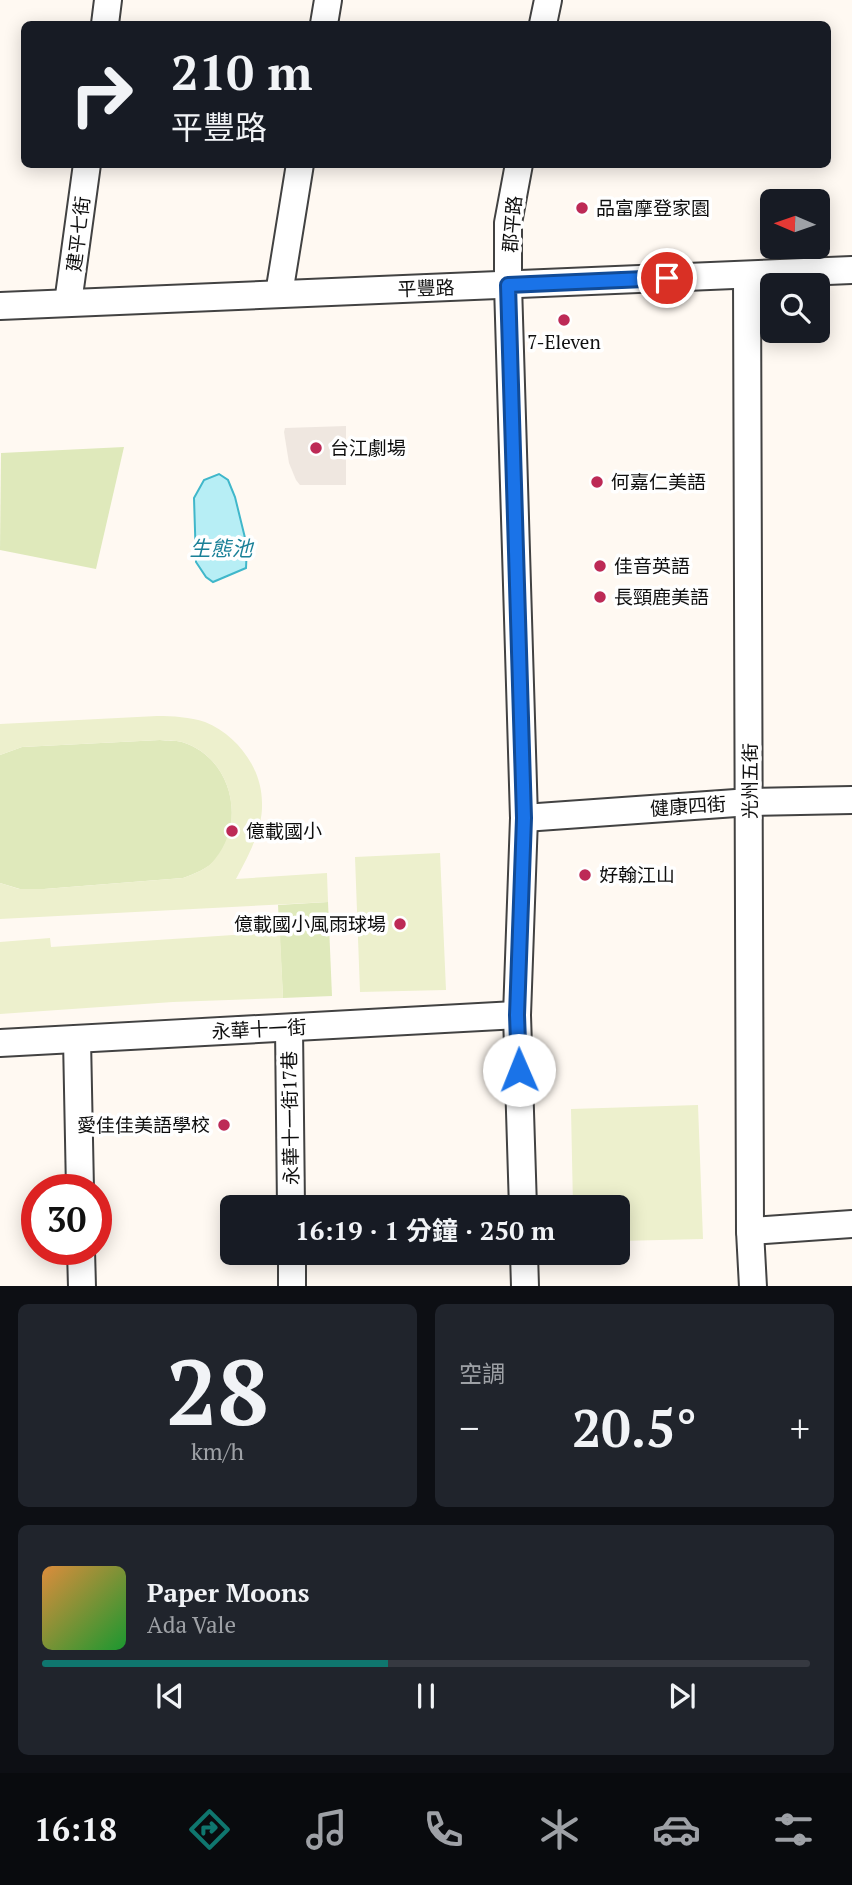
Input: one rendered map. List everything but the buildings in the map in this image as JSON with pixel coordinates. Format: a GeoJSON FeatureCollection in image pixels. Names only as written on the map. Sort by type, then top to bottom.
{"type":"FeatureCollection","features":[{"type":"Feature","properties":{"kind":"street"},"geometry":{"type":"LineString","coordinates":[[105,21],[108,0]]}},
{"type":"Feature","properties":{"kind":"street"},"geometry":{"type":"LineString","coordinates":[[324,21],[328,0]]}},
{"type":"Feature","properties":{"kind":"street"},"geometry":{"type":"LineString","coordinates":[[544,21],[548,0]]}},
{"type":"Feature","properties":{"kind":"street","name":"建平七街"},"geometry":{"type":"LineString","coordinates":[[68,303],[86,168]]}},
{"type":"Feature","properties":{"kind":"street"},"geometry":{"type":"LineString","coordinates":[[279,295],[299,168]]}},
{"type":"Feature","properties":{"kind":"street","name":"郡平路"},"geometry":{"type":"LineString","coordinates":[[518,168],[509,223],[508,285],[524,818],[517,1015],[523,1195]]}},
{"type":"Feature","properties":{"kind":"street","name":"平豐路"},"geometry":{"type":"LineString","coordinates":[[0,306],[852,270]]}},
{"type":"Feature","properties":{"kind":"street","name":"光州五街"},"geometry":{"type":"LineString","coordinates":[[747,275],[752,1286]]}},
{"type":"Feature","properties":{"kind":"street","name":"健康四街"},"geometry":{"type":"LineString","coordinates":[[524,818],[750,802],[852,800]]}},
{"type":"Feature","properties":{"kind":"street","name":"永華十一街"},"geometry":{"type":"LineString","coordinates":[[0,1043],[517,1015]]}},
{"type":"Feature","properties":{"kind":"street","name":"永華十一街17巷"},"geometry":{"type":"LineString","coordinates":[[289,1028],[291,1195]]}},
{"type":"Feature","properties":{"kind":"street"},"geometry":{"type":"LineString","coordinates":[[77,1039],[80,1174]]}},
{"type":"Feature","properties":{"kind":"street"},"geometry":{"type":"LineString","coordinates":[[750,1231],[852,1224]]}},
{"type":"Feature","properties":{"kind":"street"},"geometry":{"type":"LineString","coordinates":[[81,1265],[82,1286]]}},
{"type":"Feature","properties":{"kind":"street"},"geometry":{"type":"LineString","coordinates":[[292,1265],[292,1286]]}},
{"type":"Feature","properties":{"kind":"street"},"geometry":{"type":"LineString","coordinates":[[524,1265],[525,1286]]}},
{"type":"Feature","properties":{"kind":"green space"},"geometry":{"type":"Polygon","coordinates":[[[124,447],[96,569],[0,550],[1,453],[124,447]]]}},
{"type":"Feature","properties":{"kind":"green space"},"geometry":{"type":"Polygon","coordinates":[[[157,716],[193,719],[217,728],[246,754],[258,777],[262,803],[260,823],[236,879],[327,873],[328,902],[0,919],[0,883],[19,889],[44,889],[183,878],[212,863],[225,843],[232,809],[222,775],[212,761],[199,750],[182,742],[160,740],[22,747],[0,755],[0,724],[157,716]]]}},
{"type":"Feature","properties":{"kind":"green space"},"geometry":{"type":"Polygon","coordinates":[[[160,740],[182,742],[199,750],[212,761],[222,775],[232,809],[231,826],[213,863],[183,878],[44,889],[20,889],[0,883],[0,755],[22,747],[160,740]]]}},
{"type":"Feature","properties":{"kind":"green space","name":"億載國小風雨球場"},"geometry":{"type":"Polygon","coordinates":[[[440,853],[446,990],[360,992],[355,857],[440,853]]]}},
{"type":"Feature","properties":{"kind":"green space"},"geometry":{"type":"Polygon","coordinates":[[[328,902],[332,996],[283,998],[278,905],[328,902]]]}},
{"type":"Feature","properties":{"kind":"green space"},"geometry":{"type":"Polygon","coordinates":[[[280,932],[283,998],[173,1002],[0,1014],[0,942],[50,938],[51,947],[280,932]]]}},
{"type":"Feature","properties":{"kind":"green space"},"geometry":{"type":"Polygon","coordinates":[[[698,1105],[703,1239],[630,1241],[630,1195],[573,1195],[571,1109],[698,1105]]]}},
{"type":"Feature","properties":{"kind":"shaded area","name":"台江劇場"},"geometry":{"type":"Polygon","coordinates":[[[346,426],[346,485],[300,485],[289,463],[285,428],[346,426]]]}},
{"type":"Feature","properties":{"kind":"water","name":"生態池"},"geometry":{"type":"Polygon","coordinates":[[[219,474],[228,480],[235,497],[247,546],[246,568],[213,582],[196,562],[194,498],[204,480],[219,474]]]}},
{"type":"Feature","properties":{"kind":"place","name":"品富摩登家園"},"geometry":{"type":"Point","coordinates":[582,208]}},
{"type":"Feature","properties":{"kind":"place","name":"7-Eleven"},"geometry":{"type":"Point","coordinates":[564,320]}},
{"type":"Feature","properties":{"kind":"place","name":"台江劇場"},"geometry":{"type":"Point","coordinates":[316,448]}},
{"type":"Feature","properties":{"kind":"place","name":"何嘉仁美語"},"geometry":{"type":"Point","coordinates":[597,482]}},
{"type":"Feature","properties":{"kind":"place","name":"佳音英語"},"geometry":{"type":"Point","coordinates":[600,566]}},
{"type":"Feature","properties":{"kind":"place","name":"長頸鹿美語"},"geometry":{"type":"Point","coordinates":[600,597]}},
{"type":"Feature","properties":{"kind":"place","name":"億載國小"},"geometry":{"type":"Point","coordinates":[232,831]}},
{"type":"Feature","properties":{"kind":"place","name":"好翰江山"},"geometry":{"type":"Point","coordinates":[585,875]}},
{"type":"Feature","properties":{"kind":"place","name":"億載國小風雨球場"},"geometry":{"type":"Point","coordinates":[400,924]}},
{"type":"Feature","properties":{"kind":"place","name":"愛佳佳美語學校"},"geometry":{"type":"Point","coordinates":[224,1125]}},
{"type":"Feature","properties":{"kind":"route"},"geometry":{"type":"LineString","coordinates":[[519,1070],[517,1015],[524,818],[508,285],[667,278]]}}]}
